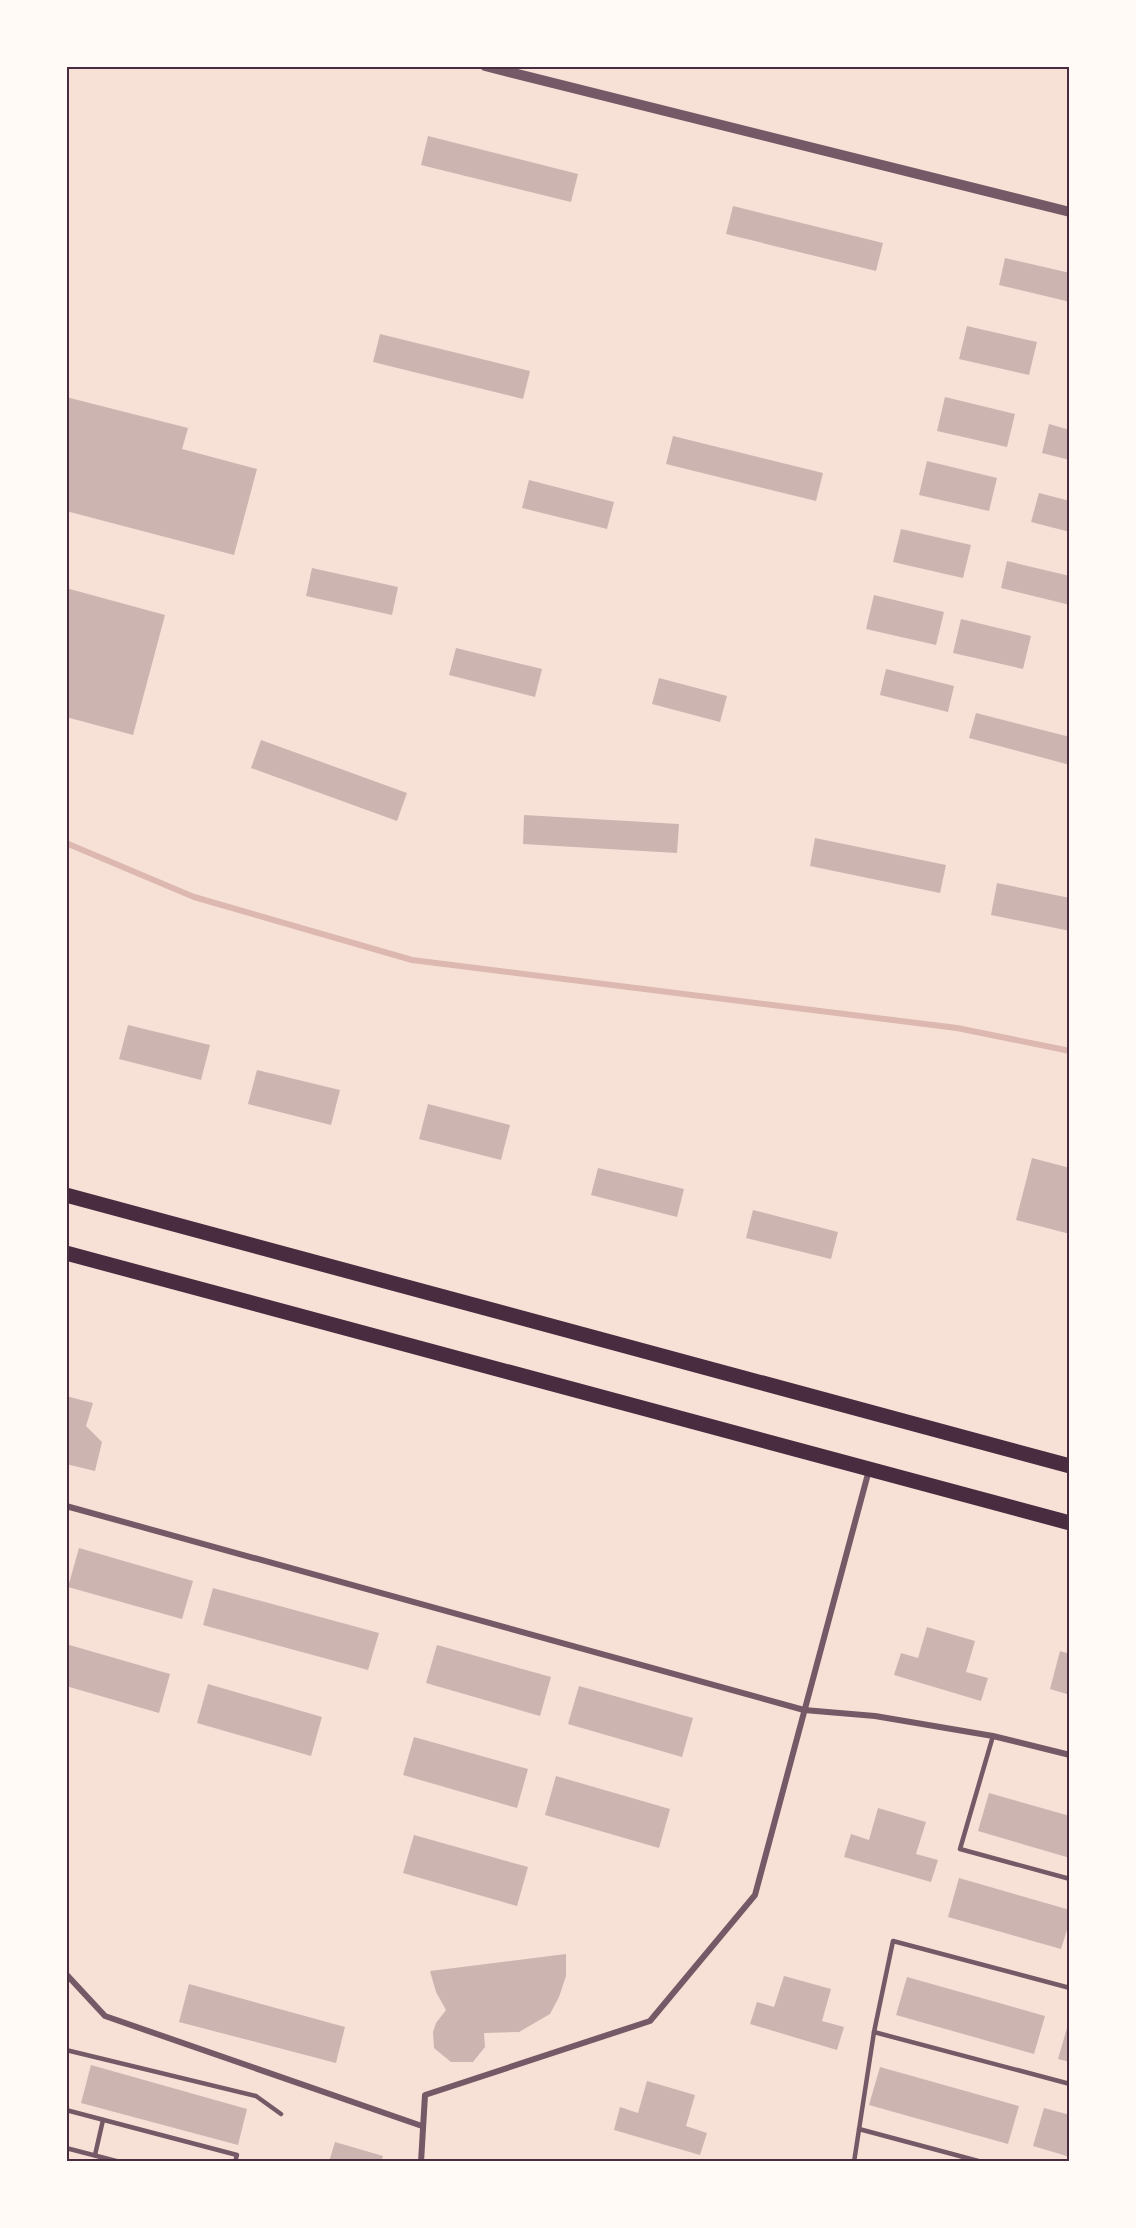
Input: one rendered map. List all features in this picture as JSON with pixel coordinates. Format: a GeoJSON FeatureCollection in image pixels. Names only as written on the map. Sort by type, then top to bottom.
{"type":"FeatureCollection","features":[{"type":"Feature","properties":{"kind":"main road"},"geometry":{"type":"LineString","coordinates":[[66,1195],[1070,1466]]}},
{"type":"Feature","properties":{"kind":"main road"},"geometry":{"type":"LineString","coordinates":[[66,1253],[1070,1523]]}},
{"type":"Feature","properties":{"kind":"street"},"geometry":{"type":"LineString","coordinates":[[485,66],[1070,212]]}},
{"type":"Feature","properties":{"kind":"street"},"geometry":{"type":"LineString","coordinates":[[421,2162],[425,2095],[650,2021],[755,1895],[869,1469]]}},
{"type":"Feature","properties":{"kind":"street"},"geometry":{"type":"LineString","coordinates":[[66,1506],[804,1710],[875,1716],[993,1736],[1070,1755]]}},
{"type":"Feature","properties":{"kind":"street"},"geometry":{"type":"LineString","coordinates":[[66,1974],[105,2016],[422,2126]]}},
{"type":"Feature","properties":{"kind":"lane"},"geometry":{"type":"LineString","coordinates":[[993,1736],[960,1849],[1070,1879]]}},
{"type":"Feature","properties":{"kind":"lane"},"geometry":{"type":"LineString","coordinates":[[854,2162],[874,2031],[892,1941],[1070,1988]]}},
{"type":"Feature","properties":{"kind":"lane"},"geometry":{"type":"LineString","coordinates":[[874,2031],[1070,2084]]}},
{"type":"Feature","properties":{"kind":"lane"},"geometry":{"type":"LineString","coordinates":[[66,2050],[256,2096],[281,2115]]}},
{"type":"Feature","properties":{"kind":"lane"},"geometry":{"type":"LineString","coordinates":[[66,2110],[237,2155],[235,2162]]}},
{"type":"Feature","properties":{"kind":"lane"},"geometry":{"type":"LineString","coordinates":[[95,2155],[103,2120]]}},
{"type":"Feature","properties":{"kind":"lane"},"geometry":{"type":"LineString","coordinates":[[859,2129],[982,2162]]}},
{"type":"Feature","properties":{"kind":"lane"},"geometry":{"type":"LineString","coordinates":[[66,2148],[120,2162]]}},
{"type":"Feature","properties":{"kind":"building"},"geometry":{"type":"Polygon","coordinates":[[[428,136],[578,174],[571,202],[421,165],[428,136]]]}},
{"type":"Feature","properties":{"kind":"building"},"geometry":{"type":"Polygon","coordinates":[[[733,206],[883,243],[876,271],[726,234],[733,206]]]}},
{"type":"Feature","properties":{"kind":"building"},"geometry":{"type":"Polygon","coordinates":[[[1005,258],[1070,273],[1070,302],[999,285],[1005,258]]]}},
{"type":"Feature","properties":{"kind":"building"},"geometry":{"type":"Polygon","coordinates":[[[967,326],[1037,342],[1029,375],[959,359],[967,326]]]}},
{"type":"Feature","properties":{"kind":"building"},"geometry":{"type":"Polygon","coordinates":[[[380,334],[530,371],[523,399],[373,362],[380,334]]]}},
{"type":"Feature","properties":{"kind":"building"},"geometry":{"type":"Polygon","coordinates":[[[66,397],[188,428],[182,449],[257,469],[234,555],[66,511],[66,397]]]}},
{"type":"Feature","properties":{"kind":"building"},"geometry":{"type":"Polygon","coordinates":[[[945,397],[1015,414],[1007,447],[937,431],[945,397]]]}},
{"type":"Feature","properties":{"kind":"building"},"geometry":{"type":"Polygon","coordinates":[[[1049,424],[1070,430],[1070,460],[1042,453],[1049,424]]]}},
{"type":"Feature","properties":{"kind":"building"},"geometry":{"type":"Polygon","coordinates":[[[673,436],[823,473],[816,501],[666,464],[673,436]]]}},
{"type":"Feature","properties":{"kind":"building"},"geometry":{"type":"Polygon","coordinates":[[[927,461],[997,478],[989,511],[919,495],[927,461]]]}},
{"type":"Feature","properties":{"kind":"building"},"geometry":{"type":"Polygon","coordinates":[[[529,480],[614,502],[607,529],[522,508],[529,480]]]}},
{"type":"Feature","properties":{"kind":"building"},"geometry":{"type":"Polygon","coordinates":[[[1039,493],[1070,501],[1070,532],[1031,522],[1039,493]]]}},
{"type":"Feature","properties":{"kind":"building"},"geometry":{"type":"Polygon","coordinates":[[[901,529],[971,545],[963,578],[893,562],[901,529]]]}},
{"type":"Feature","properties":{"kind":"building"},"geometry":{"type":"Polygon","coordinates":[[[1007,561],[1070,576],[1070,605],[1001,588],[1007,561]]]}},
{"type":"Feature","properties":{"kind":"building"},"geometry":{"type":"Polygon","coordinates":[[[312,568],[398,587],[392,615],[306,596],[312,568]]]}},
{"type":"Feature","properties":{"kind":"building"},"geometry":{"type":"Polygon","coordinates":[[[66,588],[165,615],[133,735],[66,717],[66,588]]]}},
{"type":"Feature","properties":{"kind":"building"},"geometry":{"type":"Polygon","coordinates":[[[874,595],[944,612],[936,645],[866,629],[874,595]]]}},
{"type":"Feature","properties":{"kind":"building"},"geometry":{"type":"Polygon","coordinates":[[[961,619],[1031,636],[1023,669],[953,653],[961,619]]]}},
{"type":"Feature","properties":{"kind":"building"},"geometry":{"type":"Polygon","coordinates":[[[456,648],[542,669],[535,697],[449,675],[456,648]]]}},
{"type":"Feature","properties":{"kind":"building"},"geometry":{"type":"Polygon","coordinates":[[[886,669],[954,686],[948,712],[880,695],[886,669]]]}},
{"type":"Feature","properties":{"kind":"building"},"geometry":{"type":"Polygon","coordinates":[[[659,678],[727,696],[720,722],[652,704],[659,678]]]}},
{"type":"Feature","properties":{"kind":"building"},"geometry":{"type":"Polygon","coordinates":[[[976,713],[1070,737],[1070,765],[969,738],[976,713]]]}},
{"type":"Feature","properties":{"kind":"building"},"geometry":{"type":"Polygon","coordinates":[[[261,740],[407,793],[397,821],[251,768],[261,740]]]}},
{"type":"Feature","properties":{"kind":"building"},"geometry":{"type":"Polygon","coordinates":[[[524,815],[679,824],[677,853],[523,844],[524,815]]]}},
{"type":"Feature","properties":{"kind":"building"},"geometry":{"type":"Polygon","coordinates":[[[815,838],[946,865],[940,893],[810,866],[815,838]]]}},
{"type":"Feature","properties":{"kind":"building"},"geometry":{"type":"Polygon","coordinates":[[[997,883],[1070,898],[1070,931],[991,915],[997,883]]]}},
{"type":"Feature","properties":{"kind":"building"},"geometry":{"type":"Polygon","coordinates":[[[128,1025],[210,1045],[201,1080],[119,1059],[128,1025]]]}},
{"type":"Feature","properties":{"kind":"building"},"geometry":{"type":"Polygon","coordinates":[[[257,1070],[340,1090],[331,1125],[248,1104],[257,1070]]]}},
{"type":"Feature","properties":{"kind":"building"},"geometry":{"type":"Polygon","coordinates":[[[428,1104],[510,1125],[501,1160],[419,1139],[428,1104]]]}},
{"type":"Feature","properties":{"kind":"building"},"geometry":{"type":"Polygon","coordinates":[[[1032,1158],[1070,1168],[1070,1234],[1016,1220],[1032,1158]]]}},
{"type":"Feature","properties":{"kind":"building"},"geometry":{"type":"Polygon","coordinates":[[[598,1168],[684,1189],[677,1217],[591,1195],[598,1168]]]}},
{"type":"Feature","properties":{"kind":"building"},"geometry":{"type":"Polygon","coordinates":[[[753,1210],[838,1232],[831,1259],[746,1238],[753,1210]]]}},
{"type":"Feature","properties":{"kind":"building"},"geometry":{"type":"Polygon","coordinates":[[[66,1396],[93,1403],[86,1426],[102,1442],[95,1471],[66,1464],[66,1396]]]}},
{"type":"Feature","properties":{"kind":"building"},"geometry":{"type":"Polygon","coordinates":[[[79,1548],[193,1581],[182,1619],[68,1587],[79,1548]]]}},
{"type":"Feature","properties":{"kind":"building"},"geometry":{"type":"Polygon","coordinates":[[[213,1588],[379,1633],[368,1670],[203,1625],[213,1588]]]}},
{"type":"Feature","properties":{"kind":"building"},"geometry":{"type":"Polygon","coordinates":[[[927,1627],[975,1641],[966,1672],[988,1678],[981,1701],[894,1675],[901,1653],[918,1658],[927,1627]]]}},
{"type":"Feature","properties":{"kind":"building"},"geometry":{"type":"Polygon","coordinates":[[[66,1644],[170,1674],[159,1713],[66,1686],[66,1644]]]}},
{"type":"Feature","properties":{"kind":"building"},"geometry":{"type":"Polygon","coordinates":[[[437,1645],[551,1677],[540,1716],[426,1683],[437,1645]]]}},
{"type":"Feature","properties":{"kind":"building"},"geometry":{"type":"Polygon","coordinates":[[[1060,1651],[1070,1654],[1070,1695],[1050,1689],[1060,1651]]]}},
{"type":"Feature","properties":{"kind":"building"},"geometry":{"type":"Polygon","coordinates":[[[208,1684],[322,1717],[311,1756],[197,1723],[208,1684]]]}},
{"type":"Feature","properties":{"kind":"building"},"geometry":{"type":"Polygon","coordinates":[[[579,1686],[693,1718],[682,1757],[568,1724],[579,1686]]]}},
{"type":"Feature","properties":{"kind":"building"},"geometry":{"type":"Polygon","coordinates":[[[414,1737],[528,1769],[517,1808],[403,1775],[414,1737]]]}},
{"type":"Feature","properties":{"kind":"building"},"geometry":{"type":"Polygon","coordinates":[[[556,1776],[670,1809],[659,1848],[545,1815],[556,1776]]]}},
{"type":"Feature","properties":{"kind":"building"},"geometry":{"type":"Polygon","coordinates":[[[989,1793],[1070,1816],[1070,1858],[978,1831],[989,1793]]]}},
{"type":"Feature","properties":{"kind":"building"},"geometry":{"type":"Polygon","coordinates":[[[878,1808],[926,1822],[916,1854],[938,1860],[931,1882],[844,1857],[851,1834],[869,1840],[878,1808]]]}},
{"type":"Feature","properties":{"kind":"building"},"geometry":{"type":"Polygon","coordinates":[[[414,1835],[528,1867],[517,1906],[403,1873],[414,1835]]]}},
{"type":"Feature","properties":{"kind":"building"},"geometry":{"type":"Polygon","coordinates":[[[959,1878],[1070,1910],[1070,1920],[1061,1949],[948,1917],[959,1878]]]}},
{"type":"Feature","properties":{"kind":"building"},"geometry":{"type":"Polygon","coordinates":[[[566,1954],[566,1976],[550,2014],[519,2032],[484,2033],[485,2047],[473,2062],[451,2062],[434,2048],[433,2032],[436,2023],[446,2010],[436,1992],[430,1971],[566,1954]]]}},
{"type":"Feature","properties":{"kind":"building"},"geometry":{"type":"Polygon","coordinates":[[[784,1976],[831,1989],[822,2021],[844,2027],[837,2050],[750,2024],[757,2002],[774,2007],[784,1976]]]}},
{"type":"Feature","properties":{"kind":"building"},"geometry":{"type":"Polygon","coordinates":[[[907,1977],[1045,2016],[1034,2054],[896,2015],[907,1977]]]}},
{"type":"Feature","properties":{"kind":"building"},"geometry":{"type":"Polygon","coordinates":[[[189,1984],[345,2027],[336,2063],[179,2022],[189,1984]]]}},
{"type":"Feature","properties":{"kind":"building"},"geometry":{"type":"Polygon","coordinates":[[[1070,2021],[1070,2062],[1058,2059],[1070,2021]]]}},
{"type":"Feature","properties":{"kind":"building"},"geometry":{"type":"Polygon","coordinates":[[[91,2065],[247,2109],[238,2145],[81,2103],[91,2065]]]}},
{"type":"Feature","properties":{"kind":"building"},"geometry":{"type":"Polygon","coordinates":[[[880,2067],[1019,2106],[1008,2144],[869,2105],[880,2067]]]}},
{"type":"Feature","properties":{"kind":"building"},"geometry":{"type":"Polygon","coordinates":[[[647,2081],[695,2095],[686,2126],[707,2133],[700,2155],[614,2130],[620,2107],[638,2113],[647,2081]]]}},
{"type":"Feature","properties":{"kind":"building"},"geometry":{"type":"Polygon","coordinates":[[[1044,2108],[1070,2115],[1070,2157],[1033,2146],[1044,2108]]]}},
{"type":"Feature","properties":{"kind":"building"},"geometry":{"type":"Polygon","coordinates":[[[335,2142],[383,2156],[381,2162],[329,2162],[335,2142]]]}},
{"type":"Feature","properties":{"kind":"waterway"},"geometry":{"type":"LineString","coordinates":[[66,843],[194,897],[412,960],[957,1028],[1070,1051]]}}]}
